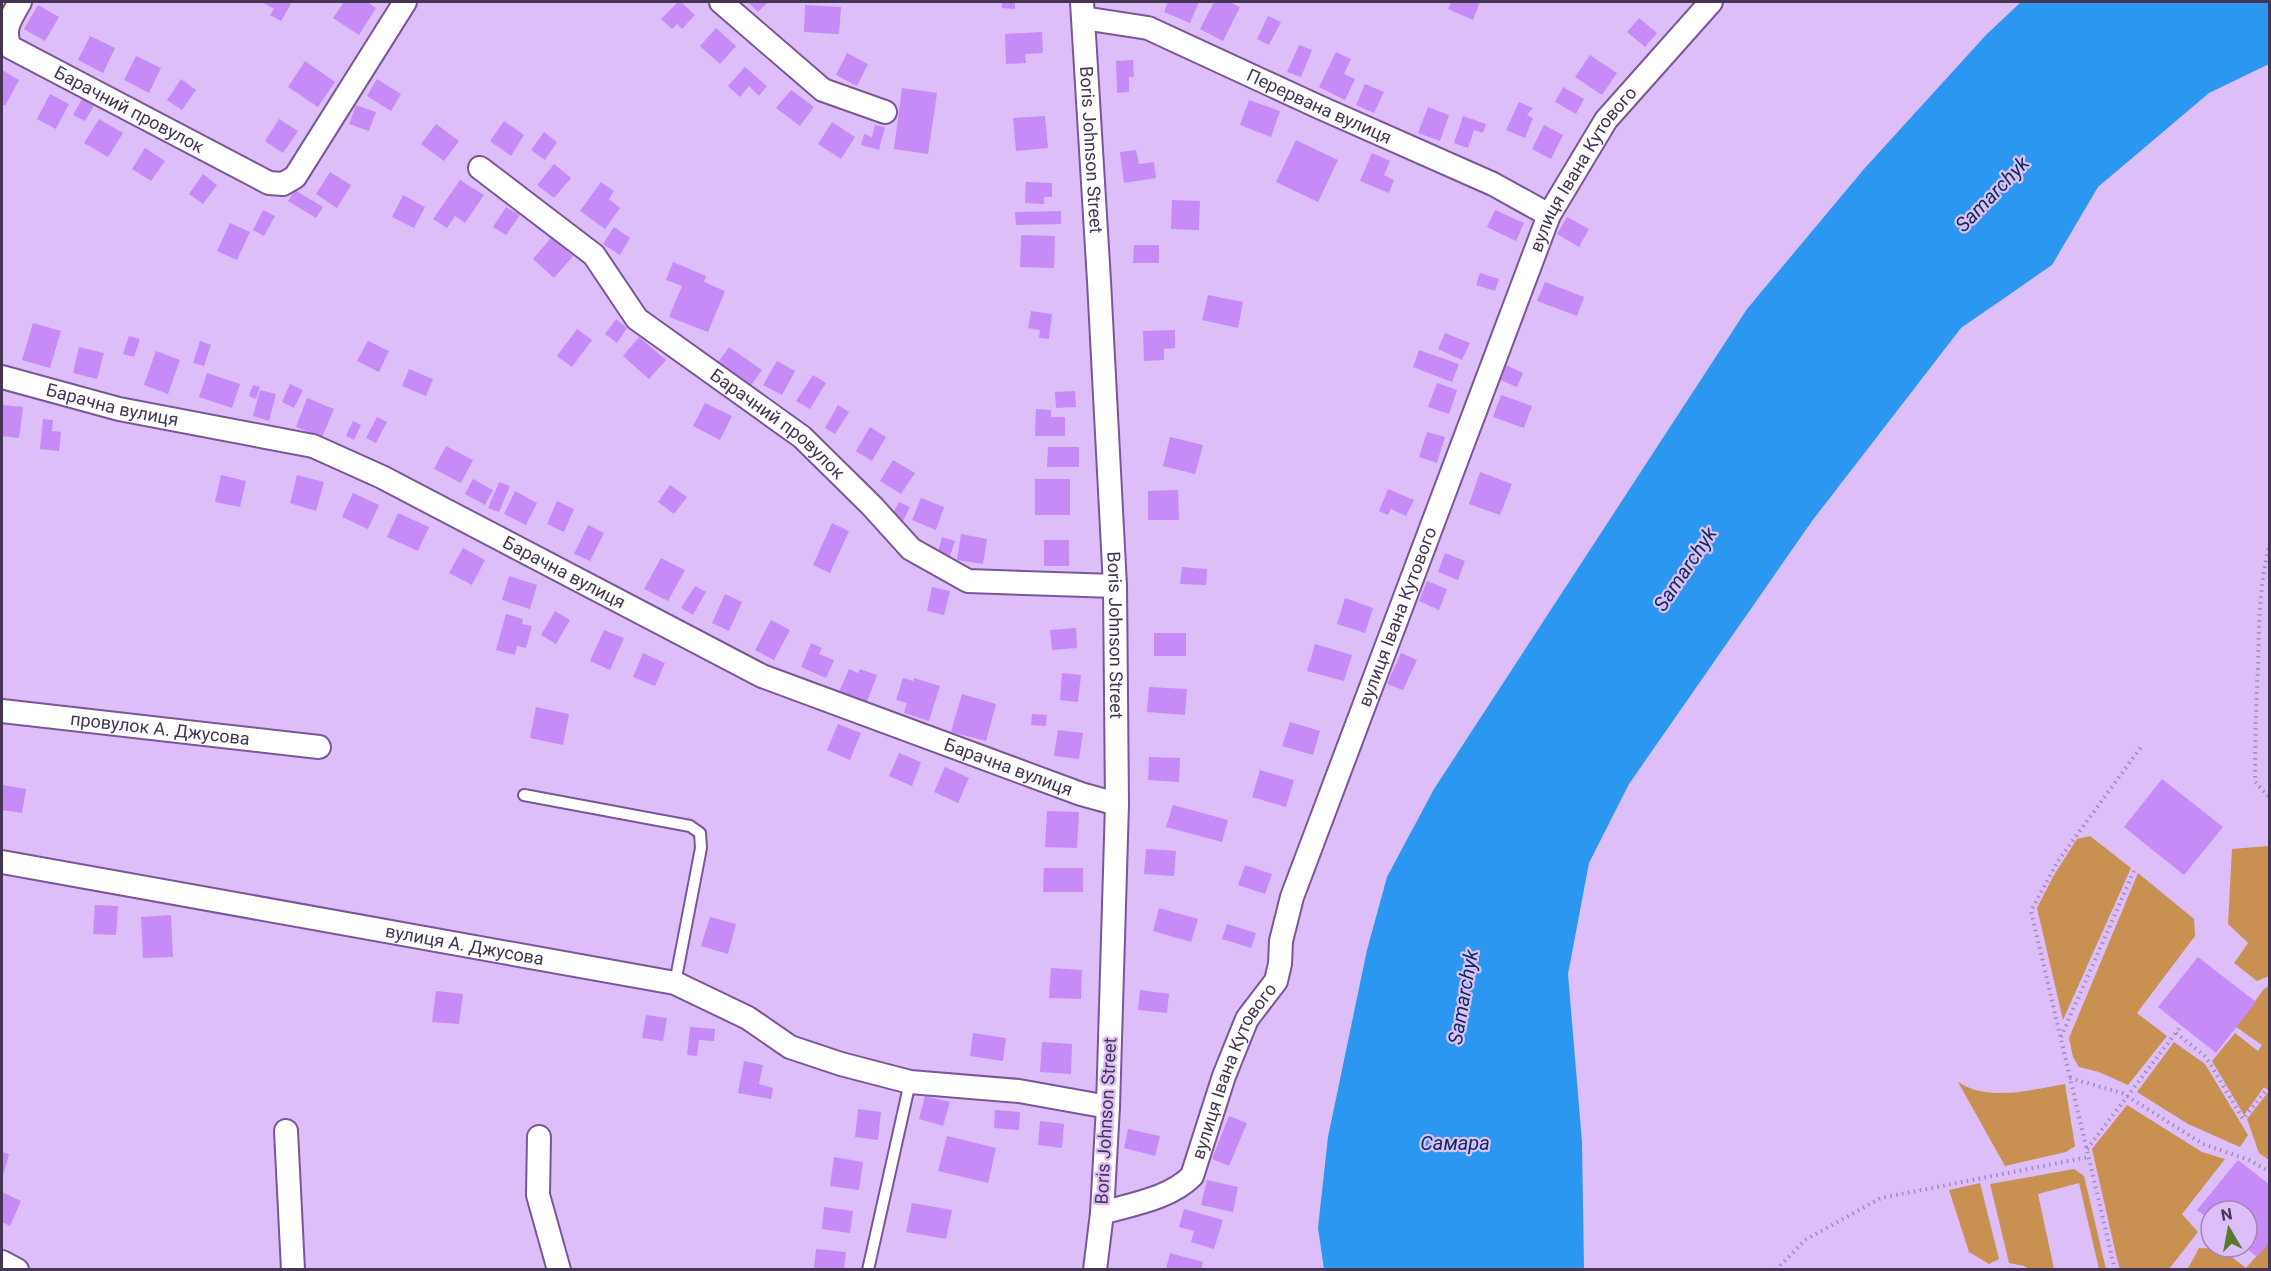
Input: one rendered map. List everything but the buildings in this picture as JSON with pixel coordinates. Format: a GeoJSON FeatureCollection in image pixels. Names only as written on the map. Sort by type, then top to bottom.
{"type":"FeatureCollection","features":[{"type":"Feature","properties":{"kind":"street","name":"Барачний провулок"},"geometry":{"type":"LineString","coordinates":[[20,2],[8,23],[5,36],[10,47],[269,183],[283,184],[295,177],[405,2]]}},
{"type":"Feature","properties":{"kind":"street"},"geometry":{"type":"LineString","coordinates":[[721,2],[823,90],[885,112]]}},
{"type":"Feature","properties":{"kind":"street","name":"вулиця Івана Кутового"},"geometry":{"type":"LineString","coordinates":[[1102,1213],[1165,1194],[1181,1187],[1192,1176],[1224,1076],[1247,1019],[1276,981],[1280,964],[1281,941],[1292,897],[1549,215],[1606,120],[1711,2]]}},
{"type":"Feature","properties":{"kind":"street","name":"Перервана вулиця"},"geometry":{"type":"LineString","coordinates":[[1082,10],[1148,28],[1493,184],[1549,215]]}},
{"type":"Feature","properties":{"kind":"street","name":"Boris Johnson Street"},"geometry":{"type":"LineString","coordinates":[[1082,10],[1115,586],[1117,804],[1108,1107],[1102,1213],[1095,1269]]}},
{"type":"Feature","properties":{"kind":"street","name":"Барачний провулок"},"geometry":{"type":"LineString","coordinates":[[480,168],[594,255],[637,318],[802,437],[872,506],[911,549],[968,581],[1115,586]]}},
{"type":"Feature","properties":{"kind":"street","name":"Барачна вулиця"},"geometry":{"type":"LineString","coordinates":[[2,377],[118,410],[313,446],[382,477],[762,676],[1081,794],[1117,804]]}},
{"type":"Feature","properties":{"kind":"street","name":"провулок А. Джусова"},"geometry":{"type":"LineString","coordinates":[[2,711],[319,747]]}},
{"type":"Feature","properties":{"kind":"street","name":"вулиця А. Джусова"},"geometry":{"type":"LineString","coordinates":[[2,862],[675,982],[748,1018],[790,1047],[841,1064],[910,1082],[1019,1091],[1108,1107]]}},
{"type":"Feature","properties":{"kind":"street"},"geometry":{"type":"LineString","coordinates":[[286,1131],[293,1269]]}},
{"type":"Feature","properties":{"kind":"street"},"geometry":{"type":"LineString","coordinates":[[539,1137],[538,1195],[558,1269]]}},
{"type":"Feature","properties":{"kind":"street"},"geometry":{"type":"LineString","coordinates":[[2,1262],[17,1269]]}},
{"type":"Feature","properties":{"kind":"lane"},"geometry":{"type":"LineString","coordinates":[[524,795],[690,826],[700,833],[701,848],[675,982]]}},
{"type":"Feature","properties":{"kind":"lane"},"geometry":{"type":"LineString","coordinates":[[868,1269],[910,1082]]}},
{"type":"Feature","properties":{"kind":"path"},"geometry":{"type":"LineString","coordinates":[[2270,543],[2265,562],[2260,606],[2255,748],[2255,782],[2270,798]]}},
{"type":"Feature","properties":{"kind":"path"},"geometry":{"type":"LineString","coordinates":[[2115,1269],[2031,911],[2058,861],[2141,747]]}},
{"type":"Feature","properties":{"kind":"path"},"geometry":{"type":"LineString","coordinates":[[2061,1038],[2134,871]]}},
{"type":"Feature","properties":{"kind":"path"},"geometry":{"type":"LineString","coordinates":[[2086,1150],[2181,1026]]}},
{"type":"Feature","properties":{"kind":"path"},"geometry":{"type":"LineString","coordinates":[[2176,1033],[2206,1057],[2243,1119],[2267,1089]]}},
{"type":"Feature","properties":{"kind":"path"},"geometry":{"type":"LineString","coordinates":[[2070,1077],[2122,1093],[2203,1144],[2249,1160],[2270,1172]]}},
{"type":"Feature","properties":{"kind":"path"},"geometry":{"type":"LineString","coordinates":[[1776,1269],[1805,1240],[1881,1198],[2089,1157]]}},
{"type":"Feature","properties":{"kind":"shaded area"},"geometry":{"type":"Polygon","coordinates":[[[2090,836],[2131,868],[2063,1020],[2037,908],[2054,875],[2077,839],[2090,836]]]}},
{"type":"Feature","properties":{"kind":"shaded area"},"geometry":{"type":"Polygon","coordinates":[[[2268,846],[2269,976],[2257,981],[2234,963],[2248,943],[2228,924],[2232,849],[2268,846]]]}},
{"type":"Feature","properties":{"kind":"shaded area"},"geometry":{"type":"Polygon","coordinates":[[[2138,873],[2194,919],[2195,936],[2137,1013],[2167,1036],[2128,1085],[2099,1072],[2079,1067],[2073,1057],[2069,1038],[2138,873]]]}},
{"type":"Feature","properties":{"kind":"shaded area"},"geometry":{"type":"Polygon","coordinates":[[[2269,986],[2269,1091],[2264,1087],[2244,1115],[2212,1061],[2235,1033],[2258,1051],[2262,1045],[2236,1027],[2264,989],[2269,986]]]}},
{"type":"Feature","properties":{"kind":"shaded area"},"geometry":{"type":"Polygon","coordinates":[[[2174,1042],[2205,1064],[2248,1135],[2240,1147],[2188,1124],[2137,1092],[2174,1042]]]}},
{"type":"Feature","properties":{"kind":"shaded area"},"geometry":{"type":"Polygon","coordinates":[[[1958,1082],[1983,1092],[1996,1093],[2010,1093],[2065,1084],[2075,1146],[2066,1152],[2005,1166],[1958,1082]]]}},
{"type":"Feature","properties":{"kind":"shaded area"},"geometry":{"type":"Polygon","coordinates":[[[2269,1091],[2269,1160],[2259,1153],[2247,1119],[2269,1091]]]}},
{"type":"Feature","properties":{"kind":"shaded area"},"geometry":{"type":"Polygon","coordinates":[[[2127,1105],[2202,1152],[2225,1159],[2182,1214],[2198,1232],[2169,1269],[2120,1269],[2117,1259],[2092,1149],[2127,1105]]]}},
{"type":"Feature","properties":{"kind":"shaded area"},"geometry":{"type":"Polygon","coordinates":[[[2074,1169],[2084,1176],[2106,1269],[2099,1269],[2079,1183],[2038,1194],[2054,1269],[2029,1269],[2009,1263],[1990,1184],[2074,1169]]]}},
{"type":"Feature","properties":{"kind":"shaded area"},"geometry":{"type":"Polygon","coordinates":[[[1980,1183],[1999,1259],[1989,1264],[1969,1252],[1949,1190],[1980,1183]]]}},
{"type":"Feature","properties":{"kind":"shaded area"},"geometry":{"type":"Polygon","coordinates":[[[2269,1242],[2269,1269],[2187,1270],[2199,1248],[2199,1259],[2234,1259],[2246,1268],[2254,1259],[2259,1259],[2259,1253],[2269,1242]]]}},
{"type":"Feature","properties":{"kind":"water","name":"Самара"},"geometry":{"type":"Polygon","coordinates":[[[2021,2],[2269,2],[2269,64],[2209,93],[2098,187],[2052,265],[1961,328],[1812,521],[1629,784],[1589,863],[1568,974],[1582,1142],[1584,1269],[1324,1269],[1318,1228],[1328,1137],[1367,950],[1387,877],[1434,789],[1747,309],[1864,169],[1986,35],[2021,2]]]}},
{"type":"Feature","properties":{"kind":"water label","name":"Samarchyk"},"geometry":{"type":"Point","coordinates":[1992,194]}},
{"type":"Feature","properties":{"kind":"water label","name":"Samarchyk"},"geometry":{"type":"Point","coordinates":[1685,569]}},
{"type":"Feature","properties":{"kind":"water label","name":"Samarchyk"},"geometry":{"type":"Point","coordinates":[1463,997]}}]}
